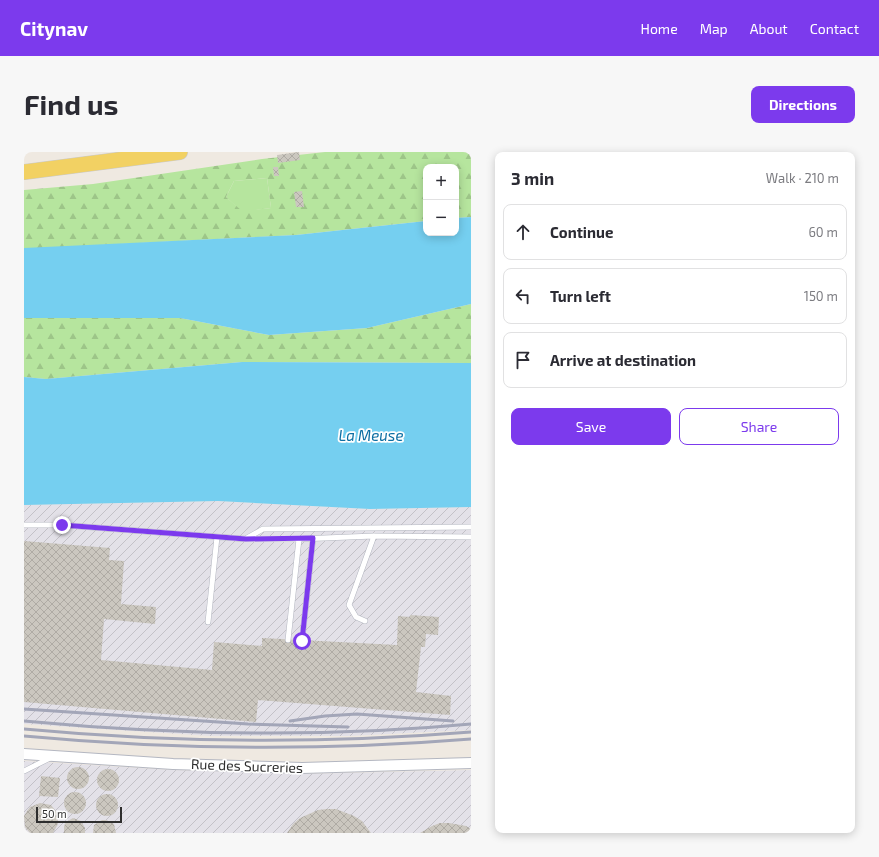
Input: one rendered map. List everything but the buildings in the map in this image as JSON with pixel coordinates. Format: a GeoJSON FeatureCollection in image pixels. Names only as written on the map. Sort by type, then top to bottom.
{"type":"FeatureCollection","features":[{"type":"Feature","properties":{"kind":"main road"},"geometry":{"type":"LineString","coordinates":[[24,172],[180,152]]}},
{"type":"Feature","properties":{"kind":"street","name":"Rue des Sucreries"},"geometry":{"type":"LineString","coordinates":[[24,754],[173,764],[302,768],[471,763]]}},
{"type":"Feature","properties":{"kind":"lane"},"geometry":{"type":"LineString","coordinates":[[24,525],[62,525],[246,539],[299,539],[374,536],[471,537]]}},
{"type":"Feature","properties":{"kind":"lane"},"geometry":{"type":"LineString","coordinates":[[246,539],[263,529],[471,527]]}},
{"type":"Feature","properties":{"kind":"lane"},"geometry":{"type":"LineString","coordinates":[[365,621],[356,617],[349,605],[374,536]]}},
{"type":"Feature","properties":{"kind":"lane"},"geometry":{"type":"LineString","coordinates":[[208,622],[217,537]]}},
{"type":"Feature","properties":{"kind":"lane"},"geometry":{"type":"LineString","coordinates":[[302,641],[313,538]]}},
{"type":"Feature","properties":{"kind":"lane"},"geometry":{"type":"LineString","coordinates":[[288,640],[299,539]]}},
{"type":"Feature","properties":{"kind":"lane"},"geometry":{"type":"LineString","coordinates":[[24,771],[54,756]]}},
{"type":"Feature","properties":{"kind":"shaded area"},"geometry":{"type":"Polygon","coordinates":[[[218,501],[370,509],[471,507],[471,730],[347,736],[211,736],[24,724],[24,505],[218,501]]]}},
{"type":"Feature","properties":{"kind":"shaded area"},"geometry":{"type":"Polygon","coordinates":[[[24,761],[172,770],[301,774],[471,770],[471,833],[24,833],[24,761]]]}},
{"type":"Feature","properties":{"kind":"green space"},"geometry":{"type":"Polygon","coordinates":[[[325,152],[471,152],[471,217],[459,218],[459,164],[423,164],[423,221],[296,235],[24,249],[24,190],[93,184],[262,159],[325,152]],[[267,178],[234,181],[226,197],[242,211],[271,208],[267,178]]]}},
{"type":"Feature","properties":{"kind":"green space"},"geometry":{"type":"Polygon","coordinates":[[[267,178],[271,208],[242,212],[226,197],[234,181],[267,178]]]}},
{"type":"Feature","properties":{"kind":"green space"},"geometry":{"type":"Polygon","coordinates":[[[471,304],[471,363],[242,362],[46,379],[24,377],[24,318],[180,318],[269,335],[367,328],[471,304]]]}},
{"type":"Feature","properties":{"kind":"water"},"geometry":{"type":"Polygon","coordinates":[[[471,217],[471,304],[367,328],[269,335],[180,318],[24,318],[24,248],[296,235],[423,221],[423,236],[459,236],[459,218],[471,217]]]}},
{"type":"Feature","properties":{"kind":"water","name":"La Meuse"},"geometry":{"type":"Polygon","coordinates":[[[242,362],[471,363],[471,507],[370,509],[218,501],[24,505],[24,377],[46,379],[242,362]]]}},
{"type":"Feature","properties":{"kind":"railway"},"geometry":{"type":"LineString","coordinates":[[24,709],[248,724],[348,727]]}},
{"type":"Feature","properties":{"kind":"railway"},"geometry":{"type":"LineString","coordinates":[[290,721],[325,716],[357,714],[453,721]]}},
{"type":"Feature","properties":{"kind":"railway"},"geometry":{"type":"LineString","coordinates":[[24,721],[135,729],[248,733],[360,731],[471,724]]}},
{"type":"Feature","properties":{"kind":"railway"},"geometry":{"type":"LineString","coordinates":[[24,729],[136,737],[248,740],[359,739],[471,732]]}},
{"type":"Feature","properties":{"kind":"railway"},"geometry":{"type":"LineString","coordinates":[[24,736],[136,744],[248,747],[359,746],[471,739]]}},
{"type":"Feature","properties":{"kind":"route"},"geometry":{"type":"LineString","coordinates":[[62,525],[246,539],[313,538],[302,641]]}}]}
